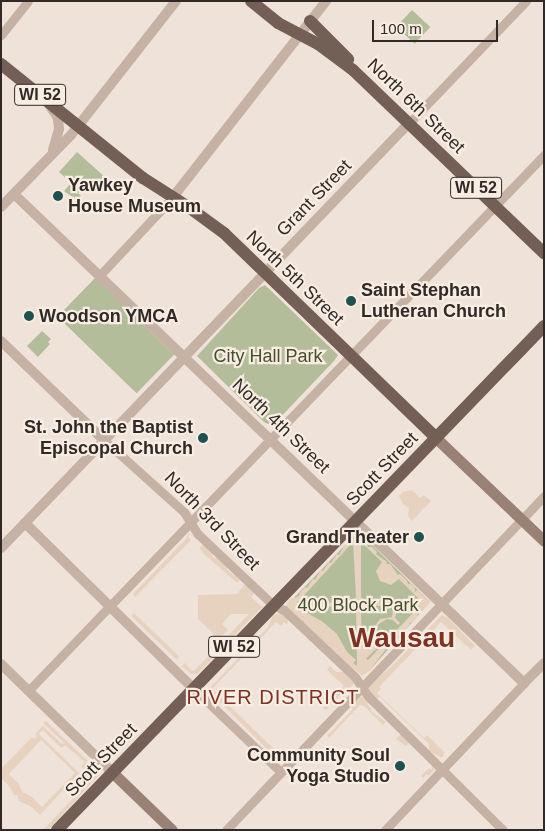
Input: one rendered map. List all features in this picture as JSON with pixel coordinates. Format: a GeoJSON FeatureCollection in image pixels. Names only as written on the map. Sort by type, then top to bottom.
{"type":"FeatureCollection","features":[{"type":"Feature","properties":{"kind":"main road","name":"North 6th Street"},"geometry":{"type":"LineString","coordinates":[[251,1],[278,23],[318,44],[353,70],[544,253]]}},
{"type":"Feature","properties":{"kind":"main road"},"geometry":{"type":"LineString","coordinates":[[310,21],[345,54],[353,70]]}},
{"type":"Feature","properties":{"kind":"main road","name":"North 5th Street"},"geometry":{"type":"LineString","coordinates":[[1,64],[143,178],[210,222],[265,272],[544,541]]}},
{"type":"Feature","properties":{"kind":"main road","name":"Scott Street"},"geometry":{"type":"LineString","coordinates":[[57,830],[544,326]]}},
{"type":"Feature","properties":{"kind":"main road"},"geometry":{"type":"LineString","coordinates":[[113,773],[172,830]]}},
{"type":"Feature","properties":{"kind":"street"},"geometry":{"type":"LineString","coordinates":[[1,35],[28,1]]}},
{"type":"Feature","properties":{"kind":"street"},"geometry":{"type":"LineString","coordinates":[[1,208],[78,126],[176,1]]}},
{"type":"Feature","properties":{"kind":"street"},"geometry":{"type":"LineString","coordinates":[[100,275],[173,197],[326,1]]}},
{"type":"Feature","properties":{"kind":"street","name":"Grant Street"},"geometry":{"type":"LineString","coordinates":[[1,548],[526,1]]}},
{"type":"Feature","properties":{"kind":"street"},"geometry":{"type":"LineString","coordinates":[[48,101],[58,118],[60,129],[49,158]]}},
{"type":"Feature","properties":{"kind":"street"},"geometry":{"type":"LineString","coordinates":[[29,690],[544,155]]}},
{"type":"Feature","properties":{"kind":"street","name":"North 4th Street"},"geometry":{"type":"LineString","coordinates":[[14,194],[271,438],[524,683]]}},
{"type":"Feature","properties":{"kind":"street","name":"North 3rd Street"},"geometry":{"type":"LineString","coordinates":[[1,341],[104,440],[180,508],[198,534],[274,606],[286,611],[362,685],[369,698],[503,830]]}},
{"type":"Feature","properties":{"kind":"street"},"geometry":{"type":"LineString","coordinates":[[226,830],[441,602],[544,496]]}},
{"type":"Feature","properties":{"kind":"street"},"geometry":{"type":"LineString","coordinates":[[25,523],[281,772]]}},
{"type":"Feature","properties":{"kind":"street"},"geometry":{"type":"LineString","coordinates":[[385,830],[544,663]]}},
{"type":"Feature","properties":{"kind":"street"},"geometry":{"type":"LineString","coordinates":[[1,664],[113,773]]}},
{"type":"Feature","properties":{"kind":"green space"},"geometry":{"type":"Polygon","coordinates":[[[412,10],[430,27],[415,44],[396,27],[412,10]]]}},
{"type":"Feature","properties":{"kind":"green space"},"geometry":{"type":"Polygon","coordinates":[[[77,152],[106,178],[93,192],[85,186],[78,193],[81,196],[77,200],[64,191],[71,183],[59,172],[77,152]]]}},
{"type":"Feature","properties":{"kind":"green space"},"geometry":{"type":"Polygon","coordinates":[[[95,278],[174,354],[137,393],[57,317],[95,278]]]}},
{"type":"Feature","properties":{"kind":"green space","name":"City Hall Park"},"geometry":{"type":"Polygon","coordinates":[[[265,285],[338,355],[274,424],[270,425],[264,422],[197,356],[259,288],[265,285]]]}},
{"type":"Feature","properties":{"kind":"green space"},"geometry":{"type":"Polygon","coordinates":[[[42,331],[51,339],[48,342],[50,344],[38,357],[27,346],[42,331]]]}},
{"type":"Feature","properties":{"kind":"green space","name":"400 Block Park"},"geometry":{"type":"Polygon","coordinates":[[[360,533],[430,602],[370,670],[362,675],[286,606],[354,536],[360,533]]]}},
{"type":"Feature","properties":{"kind":"shaded area"},"geometry":{"type":"Polygon","coordinates":[[[412,490],[420,498],[424,495],[431,501],[412,521],[408,516],[409,508],[403,504],[399,496],[403,492],[412,490]]]}},
{"type":"Feature","properties":{"kind":"shaded area"},"geometry":{"type":"Polygon","coordinates":[[[360,533],[365,537],[368,547],[372,547],[377,552],[376,554],[387,562],[386,564],[390,564],[398,575],[400,574],[407,581],[408,585],[410,583],[415,588],[415,592],[417,590],[430,602],[421,613],[417,614],[418,616],[413,622],[409,623],[405,630],[400,631],[402,633],[389,646],[385,647],[386,649],[370,670],[362,675],[345,663],[344,659],[342,660],[337,655],[338,653],[334,652],[321,637],[311,631],[312,629],[303,623],[304,621],[300,620],[286,606],[290,599],[299,596],[313,579],[315,580],[321,570],[323,571],[329,562],[331,563],[337,554],[339,555],[345,545],[349,545],[347,543],[360,533]],[[353,542],[297,603],[351,602],[356,597],[353,542]],[[361,542],[361,597],[366,602],[420,600],[399,579],[391,585],[380,581],[376,571],[382,562],[361,542]],[[409,605],[398,606],[395,618],[400,623],[398,625],[393,620],[387,619],[376,626],[374,636],[381,644],[366,659],[368,660],[414,612],[409,605]],[[351,606],[309,607],[307,613],[323,622],[337,634],[347,652],[356,660],[353,663],[357,666],[356,611],[351,606]],[[366,606],[361,611],[362,640],[373,637],[374,627],[380,619],[392,617],[394,606],[366,606]]]}},
{"type":"Feature","properties":{"kind":"shaded area"},"geometry":{"type":"Polygon","coordinates":[[[188,534],[190,534],[188,537],[191,540],[135,597],[133,594],[186,539],[188,534]]]}},
{"type":"Feature","properties":{"kind":"shaded area"},"geometry":{"type":"Polygon","coordinates":[[[203,544],[213,553],[212,555],[215,559],[217,557],[227,567],[227,570],[240,580],[237,583],[204,554],[200,548],[203,544]]]}},
{"type":"Feature","properties":{"kind":"shaded area"},"geometry":{"type":"Polygon","coordinates":[[[245,584],[254,593],[251,597],[262,607],[266,606],[260,609],[197,674],[191,674],[182,666],[185,663],[192,671],[195,670],[249,614],[231,614],[222,624],[228,630],[219,639],[198,619],[198,595],[237,594],[245,584]]]}},
{"type":"Feature","properties":{"kind":"shaded area"},"geometry":{"type":"Polygon","coordinates":[[[134,613],[179,657],[177,660],[131,616],[134,613]]]}},
{"type":"Feature","properties":{"kind":"shaded area"},"geometry":{"type":"Polygon","coordinates":[[[281,613],[289,618],[287,625],[284,622],[281,626],[276,622],[212,689],[279,754],[284,749],[289,754],[282,758],[268,750],[208,690],[268,627],[273,615],[281,613]]]}},
{"type":"Feature","properties":{"kind":"shaded area"},"geometry":{"type":"Polygon","coordinates":[[[442,615],[448,618],[475,646],[471,650],[441,622],[379,687],[381,689],[377,693],[424,738],[427,735],[444,752],[443,757],[440,757],[429,751],[429,744],[380,697],[374,698],[368,691],[370,685],[391,667],[442,615]]]}},
{"type":"Feature","properties":{"kind":"shaded area"},"geometry":{"type":"Polygon","coordinates":[[[330,666],[336,672],[345,672],[354,683],[346,694],[343,692],[326,710],[323,708],[344,686],[327,670],[330,666]]]}},
{"type":"Feature","properties":{"kind":"shaded area"},"geometry":{"type":"Polygon","coordinates":[[[362,696],[392,725],[368,703],[372,709],[371,711],[386,722],[383,725],[364,706],[360,705],[329,738],[327,736],[352,710],[353,703],[362,696]]]}},
{"type":"Feature","properties":{"kind":"shaded area"},"geometry":{"type":"Polygon","coordinates":[[[46,721],[95,768],[99,775],[48,830],[43,830],[87,784],[82,779],[85,776],[85,770],[81,766],[85,762],[65,745],[62,748],[59,746],[43,730],[39,734],[79,773],[40,815],[30,806],[19,801],[17,795],[14,795],[10,787],[1,778],[1,769],[32,737],[34,739],[37,736],[35,734],[43,726],[62,744],[64,743],[43,723],[46,721]],[[41,740],[9,774],[19,784],[22,792],[32,797],[42,807],[75,773],[41,740]]]}},
{"type":"Feature","properties":{"kind":"shaded area"},"geometry":{"type":"Polygon","coordinates":[[[401,734],[431,764],[409,743],[406,746],[396,739],[401,734]]]}},
{"type":"Feature","properties":{"kind":"shaded area"},"geometry":{"type":"Polygon","coordinates":[[[432,764],[434,770],[429,776],[427,774],[423,778],[421,776],[429,768],[432,770],[432,764]]]}},
{"type":"Feature","properties":{"kind":"place","name":"Yawkey House Museum"},"geometry":{"type":"Point","coordinates":[58,196]}},
{"type":"Feature","properties":{"kind":"place","name":"Saint Stephan Lutheran Church"},"geometry":{"type":"Point","coordinates":[351,301]}},
{"type":"Feature","properties":{"kind":"place","name":"Woodson YMCA"},"geometry":{"type":"Point","coordinates":[29,316]}},
{"type":"Feature","properties":{"kind":"place","name":"St. John the Baptist Episcopal Church"},"geometry":{"type":"Point","coordinates":[203,438]}},
{"type":"Feature","properties":{"kind":"place","name":"Grand Theater"},"geometry":{"type":"Point","coordinates":[419,537]}},
{"type":"Feature","properties":{"kind":"place","name":"Community Soul Yoga Studio"},"geometry":{"type":"Point","coordinates":[400,766]}},
{"type":"Feature","properties":{"kind":"district","name":"Wausau"},"geometry":{"type":"Point","coordinates":[402,638]}},
{"type":"Feature","properties":{"kind":"district","name":"RIVER DISTRICT"},"geometry":{"type":"Point","coordinates":[273,697]}}]}
